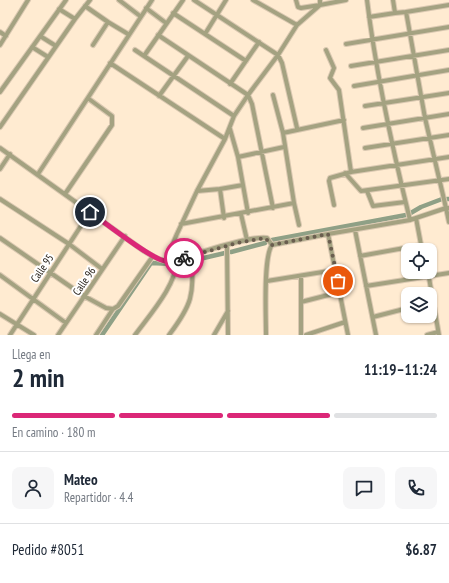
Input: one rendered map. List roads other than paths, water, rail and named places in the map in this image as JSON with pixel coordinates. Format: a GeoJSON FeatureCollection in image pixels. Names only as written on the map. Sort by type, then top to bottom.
{"type":"FeatureCollection","features":[{"type":"Feature","properties":{"kind":"street"},"geometry":{"type":"LineString","coordinates":[[0,45],[28,0]]}},
{"type":"Feature","properties":{"kind":"street"},"geometry":{"type":"LineString","coordinates":[[0,92],[66,0]]}},
{"type":"Feature","properties":{"kind":"street"},"geometry":{"type":"LineString","coordinates":[[0,127],[48,57],[90,0]]}},
{"type":"Feature","properties":{"kind":"street"},"geometry":{"type":"LineString","coordinates":[[119,0],[140,16]]}},
{"type":"Feature","properties":{"kind":"street"},"geometry":{"type":"LineString","coordinates":[[38,174],[89,99],[128,34],[152,0]]}},
{"type":"Feature","properties":{"kind":"street"},"geometry":{"type":"LineString","coordinates":[[144,56],[183,0]]}},
{"type":"Feature","properties":{"kind":"street"},"geometry":{"type":"LineString","coordinates":[[194,0],[278,56],[282,63],[297,128]]}},
{"type":"Feature","properties":{"kind":"street"},"geometry":{"type":"LineString","coordinates":[[205,34],[226,0]]}},
{"type":"Feature","properties":{"kind":"street"},"geometry":{"type":"LineString","coordinates":[[253,0],[297,25]]}},
{"type":"Feature","properties":{"kind":"street"},"geometry":{"type":"LineString","coordinates":[[296,0],[298,7],[301,8],[320,2],[345,0]]}},
{"type":"Feature","properties":{"kind":"street"},"geometry":{"type":"LineString","coordinates":[[367,0],[375,62],[396,164],[410,220]]}},
{"type":"Feature","properties":{"kind":"street"},"geometry":{"type":"LineString","coordinates":[[393,0],[395,13]]}},
{"type":"Feature","properties":{"kind":"street"},"geometry":{"type":"LineString","coordinates":[[166,261],[181,224],[230,129],[234,116],[278,56],[297,25],[320,2]]}},
{"type":"Feature","properties":{"kind":"street"},"geometry":{"type":"LineString","coordinates":[[369,17],[449,5]]}},
{"type":"Feature","properties":{"kind":"street"},"geometry":{"type":"LineString","coordinates":[[85,6],[128,34]]}},
{"type":"Feature","properties":{"kind":"street"},"geometry":{"type":"LineString","coordinates":[[146,8],[166,23]]}},
{"type":"Feature","properties":{"kind":"street"},"geometry":{"type":"LineString","coordinates":[[59,9],[75,19]]}},
{"type":"Feature","properties":{"kind":"street"},"geometry":{"type":"LineString","coordinates":[[406,12],[425,118],[438,180],[448,208],[449,222]]}},
{"type":"Feature","properties":{"kind":"street"},"geometry":{"type":"LineString","coordinates":[[173,13],[246,61]]}},
{"type":"Feature","properties":{"kind":"street"},"geometry":{"type":"LineString","coordinates":[[93,45],[108,22]]}},
{"type":"Feature","properties":{"kind":"street"},"geometry":{"type":"LineString","coordinates":[[346,44],[449,28]]}},
{"type":"Feature","properties":{"kind":"street"},"geometry":{"type":"LineString","coordinates":[[0,32],[6,36]]}},
{"type":"Feature","properties":{"kind":"street"},"geometry":{"type":"LineString","coordinates":[[158,35],[248,95],[252,104],[273,208]]}},
{"type":"Feature","properties":{"kind":"street"},"geometry":{"type":"LineString","coordinates":[[40,36],[56,46]]}},
{"type":"Feature","properties":{"kind":"street"},"geometry":{"type":"LineString","coordinates":[[230,84],[259,42]]}},
{"type":"Feature","properties":{"kind":"street"},"geometry":{"type":"LineString","coordinates":[[32,47],[48,57]]}},
{"type":"Feature","properties":{"kind":"street"},"geometry":{"type":"LineString","coordinates":[[135,50],[234,116]]}},
{"type":"Feature","properties":{"kind":"street"},"geometry":{"type":"LineString","coordinates":[[326,50],[334,68],[330,78],[339,90],[351,172]]}},
{"type":"Feature","properties":{"kind":"street"},"geometry":{"type":"LineString","coordinates":[[351,66],[449,50]]}},
{"type":"Feature","properties":{"kind":"street"},"geometry":{"type":"LineString","coordinates":[[159,96],[188,56]]}},
{"type":"Feature","properties":{"kind":"street"},"geometry":{"type":"LineString","coordinates":[[110,63],[225,139]]}},
{"type":"Feature","properties":{"kind":"street"},"geometry":{"type":"LineString","coordinates":[[354,86],[449,70]]}},
{"type":"Feature","properties":{"kind":"street"},"geometry":{"type":"LineString","coordinates":[[365,106],[449,93]]}},
{"type":"Feature","properties":{"kind":"street"},"geometry":{"type":"LineString","coordinates":[[274,95],[283,133],[284,148],[299,225]]}},
{"type":"Feature","properties":{"kind":"street"},"geometry":{"type":"LineString","coordinates":[[65,194],[112,125],[112,116],[89,99]]}},
{"type":"Feature","properties":{"kind":"street"},"geometry":{"type":"LineString","coordinates":[[362,128],[449,114]]}},
{"type":"Feature","properties":{"kind":"street"},"geometry":{"type":"LineString","coordinates":[[283,133],[297,128],[344,120]]}},
{"type":"Feature","properties":{"kind":"street"},"geometry":{"type":"LineString","coordinates":[[230,129],[238,157],[248,213]]}},
{"type":"Feature","properties":{"kind":"street"},"geometry":{"type":"LineString","coordinates":[[365,148],[449,135]]}},
{"type":"Feature","properties":{"kind":"street"},"geometry":{"type":"LineString","coordinates":[[0,148],[153,256],[166,261],[176,260],[247,240],[265,238],[272,244]]}},
{"type":"Feature","properties":{"kind":"street"},"geometry":{"type":"LineString","coordinates":[[238,157],[262,151],[284,148]]}},
{"type":"Feature","properties":{"kind":"street"},"geometry":{"type":"LineString","coordinates":[[0,169],[2,163],[10,154]]}},
{"type":"Feature","properties":{"kind":"street"},"geometry":{"type":"LineString","coordinates":[[334,205],[329,181],[330,178],[345,173],[396,164],[449,157]]}},
{"type":"Feature","properties":{"kind":"street"},"geometry":{"type":"LineString","coordinates":[[345,173],[361,191],[449,179]]}},
{"type":"Feature","properties":{"kind":"street"},"geometry":{"type":"LineString","coordinates":[[197,191],[243,185]]}},
{"type":"Feature","properties":{"kind":"street"},"geometry":{"type":"LineString","coordinates":[[220,189],[224,218]]}},
{"type":"Feature","properties":{"kind":"street"},"geometry":{"type":"LineString","coordinates":[[367,191],[373,206],[405,202]]}},
{"type":"Feature","properties":{"kind":"street"},"geometry":{"type":"LineString","coordinates":[[0,199],[69,244],[102,269]]}},
{"type":"Feature","properties":{"kind":"street"},"geometry":{"type":"LineString","coordinates":[[181,224],[224,218],[294,203]]}},
{"type":"Feature","properties":{"kind":"street"},"geometry":{"type":"LineString","coordinates":[[272,244],[410,220],[448,208]]}},
{"type":"Feature","properties":{"kind":"street","name":"Calle 95"},"geometry":{"type":"LineString","coordinates":[[10,335],[90,212]]}},
{"type":"Feature","properties":{"kind":"street"},"geometry":{"type":"LineString","coordinates":[[241,214],[247,240]]}},
{"type":"Feature","properties":{"kind":"street"},"geometry":{"type":"LineString","coordinates":[[416,218],[421,243]]}},
{"type":"Feature","properties":{"kind":"street"},"geometry":{"type":"LineString","coordinates":[[355,230],[376,335]]}},
{"type":"Feature","properties":{"kind":"street"},"geometry":{"type":"LineString","coordinates":[[328,234],[348,335]]}},
{"type":"Feature","properties":{"kind":"street","name":"Calle 96"},"geometry":{"type":"LineString","coordinates":[[58,335],[125,236]]}},
{"type":"Feature","properties":{"kind":"street"},"geometry":{"type":"LineString","coordinates":[[0,238],[84,296],[106,308],[113,309]]}},
{"type":"Feature","properties":{"kind":"street"},"geometry":{"type":"LineString","coordinates":[[174,241],[177,248],[192,255]]}},
{"type":"Feature","properties":{"kind":"street"},"geometry":{"type":"LineString","coordinates":[[266,335],[267,281],[269,251],[272,244]]}},
{"type":"Feature","properties":{"kind":"street"},"geometry":{"type":"LineString","coordinates":[[227,245],[228,335]]}},
{"type":"Feature","properties":{"kind":"street"},"geometry":{"type":"LineString","coordinates":[[360,256],[401,251]]}},
{"type":"Feature","properties":{"kind":"street"},"geometry":{"type":"LineString","coordinates":[[169,335],[185,314],[191,300],[193,276],[192,255]]}},
{"type":"Feature","properties":{"kind":"street"},"geometry":{"type":"LineString","coordinates":[[96,335],[113,309],[118,306],[153,256]]}},
{"type":"Feature","properties":{"kind":"street"},"geometry":{"type":"LineString","coordinates":[[135,335],[177,270],[176,260]]}},
{"type":"Feature","properties":{"kind":"street"},"geometry":{"type":"LineString","coordinates":[[267,281],[335,270]]}},
{"type":"Feature","properties":{"kind":"street"},"geometry":{"type":"LineString","coordinates":[[437,273],[449,273]]}},
{"type":"Feature","properties":{"kind":"street"},"geometry":{"type":"LineString","coordinates":[[0,275],[66,323]]}},
{"type":"Feature","properties":{"kind":"street"},"geometry":{"type":"LineString","coordinates":[[301,276],[301,335]]}},
{"type":"Feature","properties":{"kind":"street"},"geometry":{"type":"LineString","coordinates":[[366,286],[401,279]]}},
{"type":"Feature","properties":{"kind":"street"},"geometry":{"type":"LineString","coordinates":[[301,302],[340,292]]}},
{"type":"Feature","properties":{"kind":"street"},"geometry":{"type":"LineString","coordinates":[[214,335],[228,310]]}},
{"type":"Feature","properties":{"kind":"street"},"geometry":{"type":"LineString","coordinates":[[372,317],[401,310]]}},
{"type":"Feature","properties":{"kind":"street"},"geometry":{"type":"LineString","coordinates":[[0,314],[34,335]]}},
{"type":"Feature","properties":{"kind":"street"},"geometry":{"type":"LineString","coordinates":[[306,335],[345,322]]}},
{"type":"Feature","properties":{"kind":"street"},"geometry":{"type":"LineString","coordinates":[[427,335],[439,334],[437,323]]}},
{"type":"Feature","properties":{"kind":"waterway"},"geometry":{"type":"LineString","coordinates":[[409,214],[421,207],[442,199]]}},
{"type":"Feature","properties":{"kind":"waterway"},"geometry":{"type":"LineString","coordinates":[[272,240],[406,215]]}},
{"type":"Feature","properties":{"kind":"waterway"},"geometry":{"type":"LineString","coordinates":[[231,252],[265,243]]}},
{"type":"Feature","properties":{"kind":"waterway"},"geometry":{"type":"LineString","coordinates":[[195,260],[225,253]]}},
{"type":"Feature","properties":{"kind":"waterway"},"geometry":{"type":"LineString","coordinates":[[179,263],[189,261]]}},
{"type":"Feature","properties":{"kind":"waterway"},"geometry":{"type":"LineString","coordinates":[[102,335],[151,263],[173,264]]}}]}
